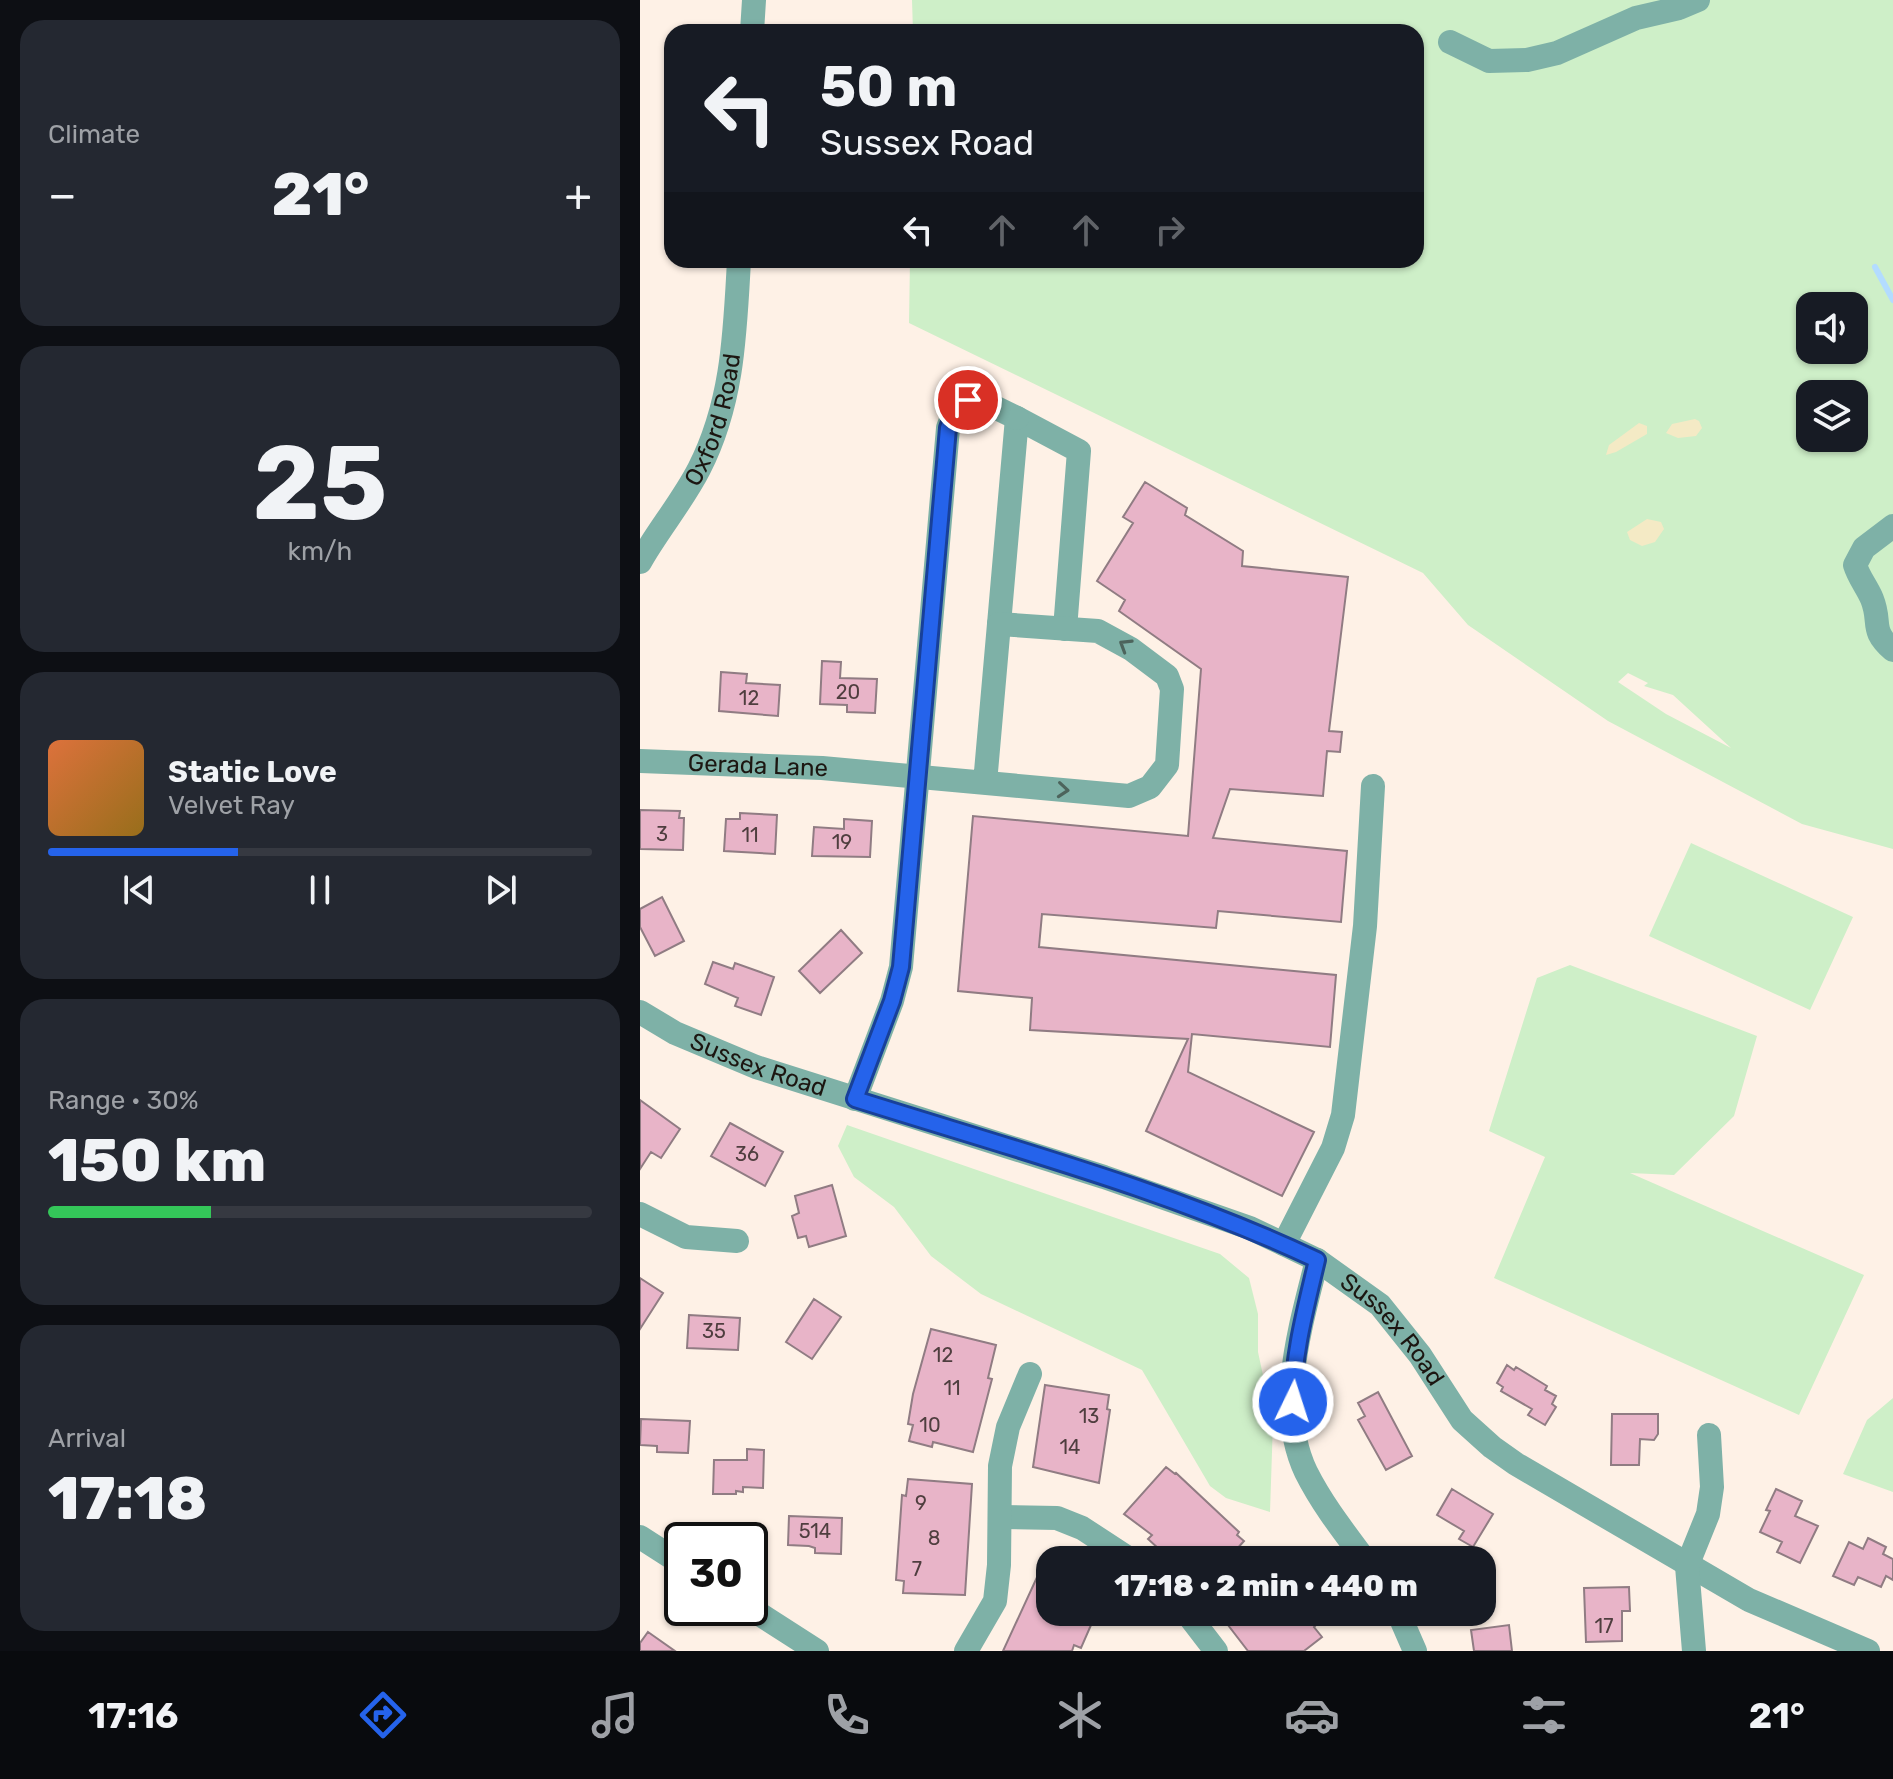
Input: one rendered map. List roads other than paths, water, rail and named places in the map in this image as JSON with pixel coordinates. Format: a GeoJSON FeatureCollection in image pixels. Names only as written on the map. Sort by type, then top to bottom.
{"type":"FeatureCollection","features":[{"type":"Feature","properties":{"kind":"street"},"geometry":{"type":"LineString","coordinates":[[752,24],[754,0]]}},
{"type":"Feature","properties":{"kind":"street"},"geometry":{"type":"LineString","coordinates":[[1450,42],[1489,61],[1527,60],[1557,53],[1636,18],[1698,0]]}},
{"type":"Feature","properties":{"kind":"street","name":"Oxford Road"},"geometry":{"type":"LineString","coordinates":[[642,554],[680,504],[701,466],[723,413],[733,360],[739,268]]}},
{"type":"Feature","properties":{"kind":"street"},"geometry":{"type":"LineString","coordinates":[[855,1099],[892,1001],[901,967],[948,428],[955,409],[968,400],[982,401],[1079,451],[1065,629],[999,624]]}},
{"type":"Feature","properties":{"kind":"street"},"geometry":{"type":"LineString","coordinates":[[985,783],[1017,418]]}},
{"type":"Feature","properties":{"kind":"street"},"geometry":{"type":"LineString","coordinates":[[1893,526],[1864,548],[1855,565],[1872,599],[1879,637],[1893,650]]}},
{"type":"Feature","properties":{"kind":"street","name":"Gerada Lane"},"geometry":{"type":"LineString","coordinates":[[640,761],[876,773],[1129,796],[1150,787],[1167,765],[1172,689],[1167,676],[1112,637],[1098,631],[1065,629]]}},
{"type":"Feature","properties":{"kind":"street"},"geometry":{"type":"LineString","coordinates":[[1284,1244],[1333,1148],[1343,1115],[1365,926],[1373,786]]}},
{"type":"Feature","properties":{"kind":"street","name":"Sussex Road"},"geometry":{"type":"LineString","coordinates":[[646,1024],[756,1067],[1104,1177],[1250,1228],[1317,1260],[1380,1305],[1420,1355],[1462,1420],[1492,1447],[1687,1566],[1749,1600],[1868,1651]]}},
{"type":"Feature","properties":{"kind":"street"},"geometry":{"type":"LineString","coordinates":[[640,1214],[686,1237],[737,1241]]}},
{"type":"Feature","properties":{"kind":"street"},"geometry":{"type":"LineString","coordinates":[[1317,1260],[1301,1323],[1293,1380],[1293,1425],[1305,1470],[1355,1546]]}},
{"type":"Feature","properties":{"kind":"street"},"geometry":{"type":"LineString","coordinates":[[966,1651],[995,1601],[999,1565],[1000,1466],[1008,1427],[1030,1374]]}},
{"type":"Feature","properties":{"kind":"street"},"geometry":{"type":"LineString","coordinates":[[1694,1651],[1687,1566],[1708,1514],[1712,1487],[1709,1435]]}},
{"type":"Feature","properties":{"kind":"street"},"geometry":{"type":"LineString","coordinates":[[1000,1517],[1057,1518],[1082,1528],[1110,1546]]}},
{"type":"Feature","properties":{"kind":"street"},"geometry":{"type":"LineString","coordinates":[[640,1537],[664,1552]]}},
{"type":"Feature","properties":{"kind":"street"},"geometry":{"type":"LineString","coordinates":[[768,1620],[817,1651]]}},
{"type":"Feature","properties":{"kind":"street"},"geometry":{"type":"LineString","coordinates":[[1197,1626],[1216,1651]]}},
{"type":"Feature","properties":{"kind":"street"},"geometry":{"type":"LineString","coordinates":[[1404,1626],[1415,1651]]}},
{"type":"Feature","properties":{"kind":"waterway"},"geometry":{"type":"LineString","coordinates":[[1875,267],[1893,300]]}}]}
